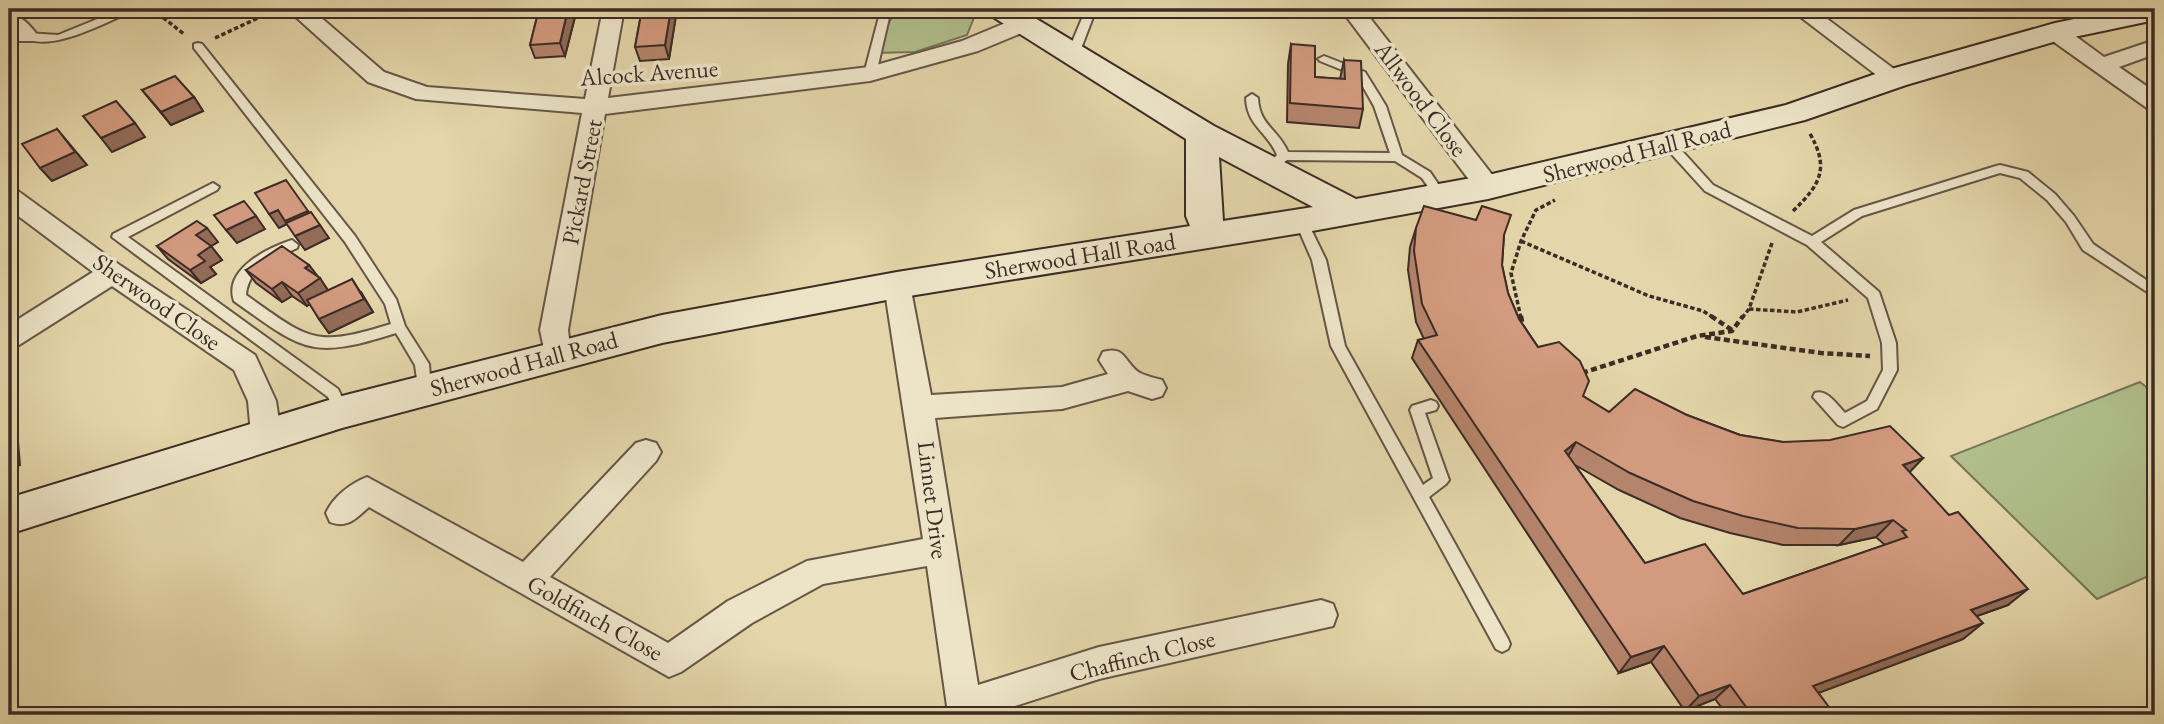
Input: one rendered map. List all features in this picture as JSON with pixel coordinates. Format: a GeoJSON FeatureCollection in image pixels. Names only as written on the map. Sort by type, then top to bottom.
{"type":"FeatureCollection","features":[{"type":"Feature","properties":{"kind":"main road","name":"Sherwood Hall Road"},"geometry":{"type":"LineString","coordinates":[[9,516],[342,412],[662,329],[897,285],[1301,221],[1488,187],[1794,113],[2068,21],[2155,11]]}},
{"type":"Feature","properties":{"kind":"main road"},"geometry":{"type":"LineString","coordinates":[[1012,16],[1202,134],[1280,168],[1352,212]]}},
{"type":"Feature","properties":{"kind":"main road"},"geometry":{"type":"LineString","coordinates":[[1202,134],[1203,216],[1211,235]]}},
{"type":"Feature","properties":{"kind":"main road"},"geometry":{"type":"LineString","coordinates":[[1280,168],[1297,202],[1301,221]]}},
{"type":"Feature","properties":{"kind":"street","name":"Alcock Avenue"},"geometry":{"type":"LineString","coordinates":[[298,9],[376,78],[424,94],[596,107],[757,90],[870,74],[970,46],[1012,16]]}},
{"type":"Feature","properties":{"kind":"street","name":"Pickard Street"},"geometry":{"type":"LineString","coordinates":[[557,355],[554,330],[613,9]]}},
{"type":"Feature","properties":{"kind":"street"},"geometry":{"type":"LineString","coordinates":[[1800,9],[1895,78]]}},
{"type":"Feature","properties":{"kind":"street","name":"Allwood Close"},"geometry":{"type":"LineString","coordinates":[[1353,10],[1488,187]]}},
{"type":"Feature","properties":{"kind":"street"},"geometry":{"type":"LineString","coordinates":[[9,19],[27,36]]}},
{"type":"Feature","properties":{"kind":"street"},"geometry":{"type":"LineString","coordinates":[[2068,21],[2102,65],[2155,103]]}},
{"type":"Feature","properties":{"kind":"street"},"geometry":{"type":"LineString","coordinates":[[2102,65],[2155,47]]}},
{"type":"Feature","properties":{"kind":"street","name":"Sherwood Close"},"geometry":{"type":"LineString","coordinates":[[14,208],[245,363],[262,401],[266,434]]}},
{"type":"Feature","properties":{"kind":"street"},"geometry":{"type":"LineString","coordinates":[[9,338],[112,273]]}},
{"type":"Feature","properties":{"kind":"street","name":"Linnet Drive"},"geometry":{"type":"LineString","coordinates":[[897,285],[922,407],[939,550],[967,710]]}},
{"type":"Feature","properties":{"kind":"street"},"geometry":{"type":"LineString","coordinates":[[922,407],[1062,398],[1131,376]]}},
{"type":"Feature","properties":{"kind":"street"},"geometry":{"type":"LineString","coordinates":[[526,580],[646,452]]}},
{"type":"Feature","properties":{"kind":"street","name":"Goldfinch Close"},"geometry":{"type":"LineString","coordinates":[[341,513],[368,490],[668,661],[740,612],[818,571],[939,550]]}},
{"type":"Feature","properties":{"kind":"street","name":"Chaffinch Close"},"geometry":{"type":"LineString","coordinates":[[967,710],[1099,663],[1321,614]]}},
{"type":"Feature","properties":{"kind":"lane"},"geometry":{"type":"LineString","coordinates":[[870,74],[886,9]]}},
{"type":"Feature","properties":{"kind":"lane"},"geometry":{"type":"LineString","coordinates":[[1073,54],[1091,9]]}},
{"type":"Feature","properties":{"kind":"lane"},"geometry":{"type":"LineString","coordinates":[[27,36],[59,38],[121,12]]}},
{"type":"Feature","properties":{"kind":"lane"},"geometry":{"type":"LineString","coordinates":[[198,46],[350,239],[391,303],[399,327],[422,364],[424,390]]}},
{"type":"Feature","properties":{"kind":"lane"},"geometry":{"type":"LineString","coordinates":[[1324,59],[1361,74],[1380,106],[1397,157]]}},
{"type":"Feature","properties":{"kind":"lane"},"geometry":{"type":"LineString","coordinates":[[1252,98],[1252,114],[1259,125],[1274,136],[1280,168],[1397,157],[1426,175],[1439,194]]}},
{"type":"Feature","properties":{"kind":"lane"},"geometry":{"type":"LineString","coordinates":[[1670,145],[1709,188],[1812,242],[1874,296],[1889,342],[1889,370],[1872,405],[1843,421],[1820,397]]}},
{"type":"Feature","properties":{"kind":"lane"},"geometry":{"type":"LineString","coordinates":[[1812,242],[1858,213],[2000,169],[2024,175],[2057,204],[2088,247],[2155,292]]}},
{"type":"Feature","properties":{"kind":"lane"},"geometry":{"type":"LineString","coordinates":[[213,187],[118,237],[333,393],[342,412]]}},
{"type":"Feature","properties":{"kind":"lane"},"geometry":{"type":"LineString","coordinates":[[1301,221],[1319,260],[1338,346],[1502,643]]}},
{"type":"Feature","properties":{"kind":"lane"},"geometry":{"type":"LineString","coordinates":[[292,245],[250,267],[238,283],[239,297],[304,343],[322,347],[349,343],[399,327]]}},
{"type":"Feature","properties":{"kind":"lane"},"geometry":{"type":"LineString","coordinates":[[1420,495],[1441,480],[1417,410],[1431,406]]}},
{"type":"Feature","properties":{"kind":"path"},"geometry":{"type":"LineString","coordinates":[[152,9],[198,46],[278,9]]}},
{"type":"Feature","properties":{"kind":"path"},"geometry":{"type":"LineString","coordinates":[[1574,375],[1697,336],[1732,331],[1749,309],[1758,277],[1779,224],[1817,188],[1823,170],[1812,136],[1794,113]]}},
{"type":"Feature","properties":{"kind":"path"},"geometry":{"type":"LineString","coordinates":[[1525,333],[1518,313],[1511,273],[1521,241],[1536,210],[1557,198]]}},
{"type":"Feature","properties":{"kind":"path"},"geometry":{"type":"LineString","coordinates":[[1521,241],[1649,296],[1703,311],[1732,331]]}},
{"type":"Feature","properties":{"kind":"path"},"geometry":{"type":"LineString","coordinates":[[1749,309],[1797,312],[1874,296]]}},
{"type":"Feature","properties":{"kind":"path"},"geometry":{"type":"LineString","coordinates":[[1697,336],[1889,359]]}},
{"type":"Feature","properties":{"kind":"green space"},"geometry":{"type":"Polygon","coordinates":[[[895,9],[969,9],[975,15],[967,35],[915,52],[876,53],[895,9]]]}},
{"type":"Feature","properties":{"kind":"green space"},"geometry":{"type":"Polygon","coordinates":[[[2140,382],[2155,394],[2155,573],[2097,599],[1951,456],[2140,382]]]}},
{"type":"Feature","properties":{"kind":"building"},"geometry":{"type":"Polygon","coordinates":[[[539,9],[568,9],[560,43],[530,45],[539,9]]]}},
{"type":"Feature","properties":{"kind":"building"},"geometry":{"type":"Polygon","coordinates":[[[642,9],[671,9],[665,45],[635,47],[642,9]]]}},
{"type":"Feature","properties":{"kind":"building"},"geometry":{"type":"Polygon","coordinates":[[[1291,44],[1315,46],[1315,77],[1345,79],[1344,60],[1361,61],[1363,109],[1290,103],[1291,44]]]}},
{"type":"Feature","properties":{"kind":"building"},"geometry":{"type":"Polygon","coordinates":[[[175,76],[194,97],[161,112],[142,90],[175,76]]]}},
{"type":"Feature","properties":{"kind":"building"},"geometry":{"type":"Polygon","coordinates":[[[116,101],[135,123],[101,138],[83,116],[116,101]]]}},
{"type":"Feature","properties":{"kind":"building"},"geometry":{"type":"Polygon","coordinates":[[[57,129],[75,152],[40,168],[22,144],[57,129]]]}},
{"type":"Feature","properties":{"kind":"building"},"geometry":{"type":"Polygon","coordinates":[[[286,180],[308,211],[285,221],[278,210],[269,214],[255,193],[286,180]]]}},
{"type":"Feature","properties":{"kind":"building"},"geometry":{"type":"Polygon","coordinates":[[[244,201],[256,216],[226,230],[214,215],[244,201]]]}},
{"type":"Feature","properties":{"kind":"building"},"geometry":{"type":"Polygon","coordinates":[[[1424,206],[1476,220],[1482,206],[1511,215],[1504,235],[1502,265],[1508,293],[1519,319],[1538,347],[1559,342],[1580,361],[1589,381],[1583,396],[1609,412],[1635,389],[1687,415],[1740,435],[1783,442],[1830,440],[1890,426],[1923,458],[1903,465],[1949,515],[1958,512],[2028,589],[1971,610],[1983,623],[1813,686],[1835,715],[1752,715],[1730,685],[1699,696],[1664,646],[1631,657],[1418,340],[1437,335],[1422,304],[1414,251],[1416,228],[1424,206]],[[1576,442],[1565,451],[1645,563],[1705,544],[1743,594],[1907,537],[1902,531],[1906,530],[1893,520],[1855,529],[1798,528],[1743,516],[1693,501],[1630,473],[1576,442]]]}},
{"type":"Feature","properties":{"kind":"building"},"geometry":{"type":"Polygon","coordinates":[[[311,212],[320,225],[295,236],[286,223],[311,212]]]}},
{"type":"Feature","properties":{"kind":"building"},"geometry":{"type":"Polygon","coordinates":[[[197,221],[207,228],[196,235],[211,246],[198,255],[205,261],[190,270],[157,246],[197,221]]]}},
{"type":"Feature","properties":{"kind":"building"},"geometry":{"type":"Polygon","coordinates":[[[282,246],[309,265],[305,268],[320,278],[298,293],[282,282],[272,289],[246,270],[282,246]]]}},
{"type":"Feature","properties":{"kind":"building"},"geometry":{"type":"Polygon","coordinates":[[[352,279],[364,299],[319,319],[307,300],[352,279]]]}}]}
